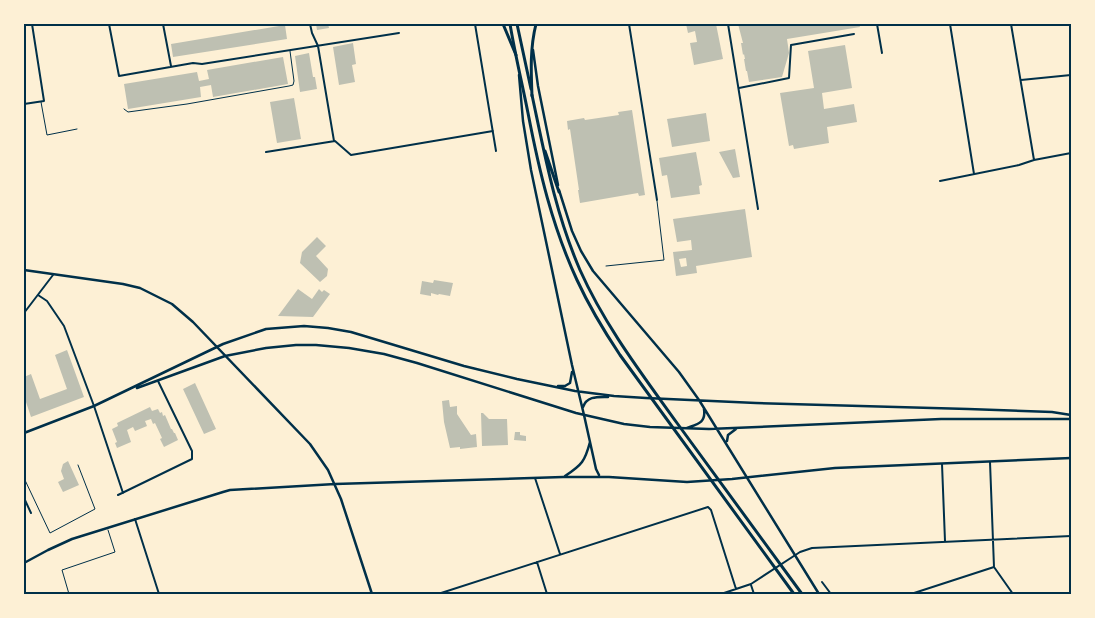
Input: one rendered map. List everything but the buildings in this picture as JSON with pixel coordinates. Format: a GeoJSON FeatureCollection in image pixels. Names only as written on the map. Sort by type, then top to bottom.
{"type":"FeatureCollection","features":[{"type":"Feature","properties":{"kind":"main road"},"geometry":{"type":"LineString","coordinates":[[503,24],[516,55]]}},
{"type":"Feature","properties":{"kind":"main road"},"geometry":{"type":"LineString","coordinates":[[510,24],[538,165],[552,216],[577,280],[591,309],[620,355],[794,594]]}},
{"type":"Feature","properties":{"kind":"main road"},"geometry":{"type":"LineString","coordinates":[[517,24],[549,178],[563,224],[580,269],[598,306],[626,352],[802,594]]}},
{"type":"Feature","properties":{"kind":"main road"},"geometry":{"type":"LineString","coordinates":[[532,96],[532,41],[536,24]]}},
{"type":"Feature","properties":{"kind":"main road"},"geometry":{"type":"LineString","coordinates":[[532,41],[538,86],[559,192]]}},
{"type":"Feature","properties":{"kind":"main road"},"geometry":{"type":"LineString","coordinates":[[518,66],[524,133],[572,365],[597,473],[600,476]]}},
{"type":"Feature","properties":{"kind":"main road"},"geometry":{"type":"LineString","coordinates":[[542,142],[567,218],[581,251],[593,271],[679,372],[700,400],[819,594]]}},
{"type":"Feature","properties":{"kind":"main road"},"geometry":{"type":"LineString","coordinates":[[24,270],[140,288],[172,304],[193,322],[310,444],[325,466],[341,499],[372,594]]}},
{"type":"Feature","properties":{"kind":"main road"},"geometry":{"type":"LineString","coordinates":[[126,392],[216,346],[249,334],[273,328],[304,326],[355,333],[464,366],[517,379],[614,396],[1052,412],[1071,417]]}},
{"type":"Feature","properties":{"kind":"main road"},"geometry":{"type":"LineString","coordinates":[[24,433],[126,392],[225,356],[266,348],[296,345],[364,350],[417,363],[584,415],[624,424],[655,428],[738,428],[941,419],[1071,417]]}},
{"type":"Feature","properties":{"kind":"main road"},"geometry":{"type":"LineString","coordinates":[[554,387],[566,386],[570,383],[572,365]]}},
{"type":"Feature","properties":{"kind":"main road"},"geometry":{"type":"LineString","coordinates":[[583,409],[585,402],[589,399],[614,396]]}},
{"type":"Feature","properties":{"kind":"main road"},"geometry":{"type":"LineString","coordinates":[[686,428],[699,424],[703,420],[705,414],[704,407]]}},
{"type":"Feature","properties":{"kind":"main road"},"geometry":{"type":"LineString","coordinates":[[728,445],[728,436],[738,428]]}},
{"type":"Feature","properties":{"kind":"main road"},"geometry":{"type":"LineString","coordinates":[[563,477],[581,464],[586,457],[590,440]]}},
{"type":"Feature","properties":{"kind":"main road"},"geometry":{"type":"LineString","coordinates":[[24,563],[62,544],[223,492],[335,484],[600,476],[688,482],[818,469],[1071,458]]}},
{"type":"Feature","properties":{"kind":"street"},"geometry":{"type":"LineString","coordinates":[[24,104],[43,101],[32,24]]}},
{"type":"Feature","properties":{"kind":"street"},"geometry":{"type":"LineString","coordinates":[[109,24],[119,76],[193,63],[202,64],[399,33]]}},
{"type":"Feature","properties":{"kind":"street"},"geometry":{"type":"LineString","coordinates":[[164,24],[171,67]]}},
{"type":"Feature","properties":{"kind":"street"},"geometry":{"type":"LineString","coordinates":[[310,24],[318,46],[334,141],[351,155],[493,131]]}},
{"type":"Feature","properties":{"kind":"street"},"geometry":{"type":"LineString","coordinates":[[475,24],[496,151]]}},
{"type":"Feature","properties":{"kind":"street"},"geometry":{"type":"LineString","coordinates":[[628,24],[657,200]]}},
{"type":"Feature","properties":{"kind":"street"},"geometry":{"type":"LineString","coordinates":[[728,24],[758,209]]}},
{"type":"Feature","properties":{"kind":"street"},"geometry":{"type":"LineString","coordinates":[[877,24],[882,53]]}},
{"type":"Feature","properties":{"kind":"street"},"geometry":{"type":"LineString","coordinates":[[950,24],[974,174]]}},
{"type":"Feature","properties":{"kind":"street"},"geometry":{"type":"LineString","coordinates":[[1012,24],[1034,160]]}},
{"type":"Feature","properties":{"kind":"street"},"geometry":{"type":"LineString","coordinates":[[739,88],[789,78],[791,45],[854,34]]}},
{"type":"Feature","properties":{"kind":"street"},"geometry":{"type":"LineString","coordinates":[[1021,80],[1071,75]]}},
{"type":"Feature","properties":{"kind":"street"},"geometry":{"type":"LineString","coordinates":[[266,152],[334,141]]}},
{"type":"Feature","properties":{"kind":"street"},"geometry":{"type":"LineString","coordinates":[[940,181],[1071,153]]}},
{"type":"Feature","properties":{"kind":"street"},"geometry":{"type":"LineString","coordinates":[[24,313],[53,275]]}},
{"type":"Feature","properties":{"kind":"street"},"geometry":{"type":"LineString","coordinates":[[38,294],[47,301],[64,326],[94,406],[123,493]]}},
{"type":"Feature","properties":{"kind":"street"},"geometry":{"type":"LineString","coordinates":[[118,495],[192,459],[192,450],[158,380]]}},
{"type":"Feature","properties":{"kind":"street"},"geometry":{"type":"LineString","coordinates":[[990,462],[994,566],[1014,594]]}},
{"type":"Feature","properties":{"kind":"street"},"geometry":{"type":"LineString","coordinates":[[942,464],[945,541]]}},
{"type":"Feature","properties":{"kind":"street"},"geometry":{"type":"LineString","coordinates":[[535,478],[560,555]]}},
{"type":"Feature","properties":{"kind":"street"},"geometry":{"type":"LineString","coordinates":[[24,498],[31,513]]}},
{"type":"Feature","properties":{"kind":"street"},"geometry":{"type":"LineString","coordinates":[[438,594],[708,507],[711,510],[736,589]]}},
{"type":"Feature","properties":{"kind":"street"},"geometry":{"type":"LineString","coordinates":[[135,519],[159,594]]}},
{"type":"Feature","properties":{"kind":"street"},"geometry":{"type":"LineString","coordinates":[[722,594],[751,584],[805,550],[812,548],[1071,536]]}},
{"type":"Feature","properties":{"kind":"street"},"geometry":{"type":"LineString","coordinates":[[537,562],[547,594]]}},
{"type":"Feature","properties":{"kind":"street"},"geometry":{"type":"LineString","coordinates":[[911,594],[994,566]]}},
{"type":"Feature","properties":{"kind":"street"},"geometry":{"type":"LineString","coordinates":[[822,582],[831,594]]}},
{"type":"Feature","properties":{"kind":"street"},"geometry":{"type":"LineString","coordinates":[[751,584],[754,594]]}},
{"type":"Feature","properties":{"kind":"lane"},"geometry":{"type":"LineString","coordinates":[[124,109],[128,112],[187,104],[289,86],[294,81],[290,50]]}},
{"type":"Feature","properties":{"kind":"lane"},"geometry":{"type":"LineString","coordinates":[[43,101],[47,135],[76,130]]}},
{"type":"Feature","properties":{"kind":"lane"},"geometry":{"type":"LineString","coordinates":[[606,266],[664,260],[657,200]]}},
{"type":"Feature","properties":{"kind":"lane"},"geometry":{"type":"LineString","coordinates":[[24,478],[50,533],[95,510],[78,465]]}},
{"type":"Feature","properties":{"kind":"lane"},"geometry":{"type":"LineString","coordinates":[[69,594],[62,570],[115,552],[107,528]]}}]}
